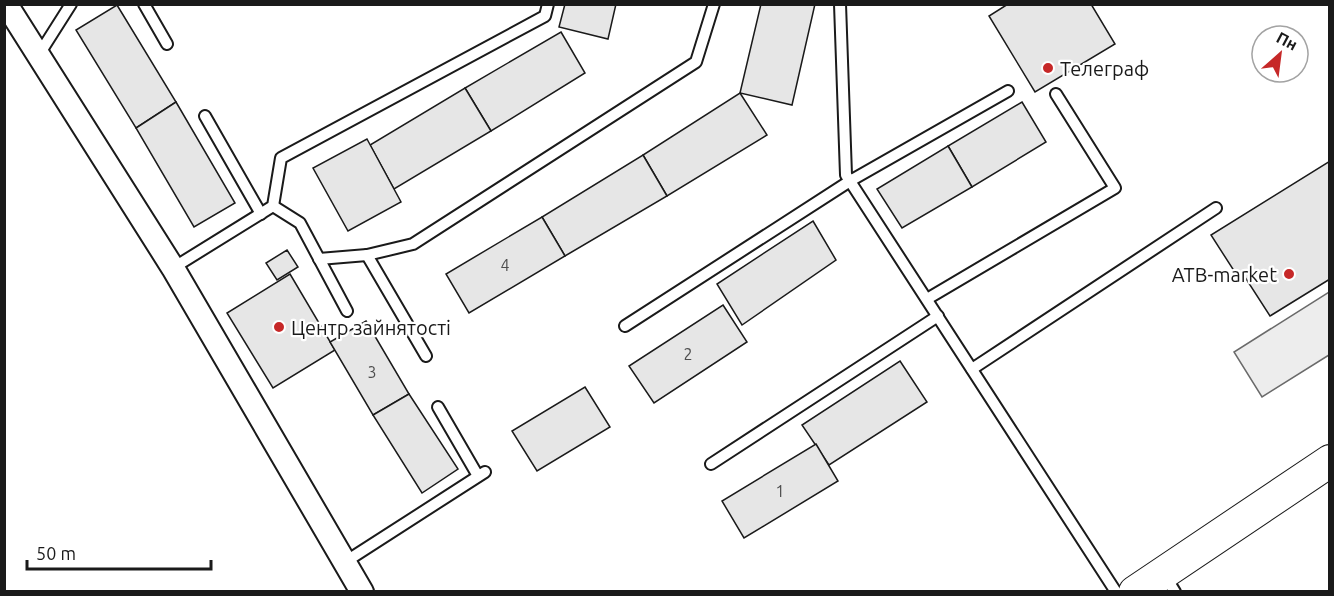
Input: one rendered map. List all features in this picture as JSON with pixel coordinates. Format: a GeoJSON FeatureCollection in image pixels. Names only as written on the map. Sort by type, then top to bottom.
{"type":"FeatureCollection","features":[{"type":"Feature","properties":{"kind":"street"},"geometry":{"type":"LineString","coordinates":[[6,4],[173,268],[362,591]]}},
{"type":"Feature","properties":{"kind":"street"},"geometry":{"type":"LineString","coordinates":[[1135,591],[1169,582],[1329,461]]}},
{"type":"Feature","properties":{"kind":"lane"},"geometry":{"type":"LineString","coordinates":[[38,56],[71,4]]}},
{"type":"Feature","properties":{"kind":"lane"},"geometry":{"type":"LineString","coordinates":[[144,4],[167,44]]}},
{"type":"Feature","properties":{"kind":"lane"},"geometry":{"type":"LineString","coordinates":[[173,268],[273,206],[280,158],[545,16],[548,4]]}},
{"type":"Feature","properties":{"kind":"lane"},"geometry":{"type":"LineString","coordinates":[[319,259],[367,255],[413,244],[696,62],[714,4]]}},
{"type":"Feature","properties":{"kind":"lane"},"geometry":{"type":"LineString","coordinates":[[840,4],[846,175],[1116,591]]}},
{"type":"Feature","properties":{"kind":"lane"},"geometry":{"type":"LineString","coordinates":[[625,326],[850,181],[1008,91]]}},
{"type":"Feature","properties":{"kind":"lane"},"geometry":{"type":"LineString","coordinates":[[927,299],[1115,188],[1056,94]]}},
{"type":"Feature","properties":{"kind":"lane"},"geometry":{"type":"LineString","coordinates":[[205,116],[261,214]]}},
{"type":"Feature","properties":{"kind":"lane"},"geometry":{"type":"LineString","coordinates":[[273,206],[300,223],[347,311]]}},
{"type":"Feature","properties":{"kind":"lane"},"geometry":{"type":"LineString","coordinates":[[972,369],[1216,208]]}},
{"type":"Feature","properties":{"kind":"lane"},"geometry":{"type":"LineString","coordinates":[[367,255],[426,356]]}},
{"type":"Feature","properties":{"kind":"lane"},"geometry":{"type":"LineString","coordinates":[[711,464],[938,316]]}},
{"type":"Feature","properties":{"kind":"lane"},"geometry":{"type":"LineString","coordinates":[[345,562],[481,474],[438,407]]}},
{"type":"Feature","properties":{"kind":"shaded area"},"geometry":{"type":"Polygon","coordinates":[[[1329,292],[1329,355],[1262,397],[1234,352],[1329,292]]]}},
{"type":"Feature","properties":{"kind":"building"},"geometry":{"type":"Polygon","coordinates":[[[565,4],[616,4],[608,39],[559,27],[565,4]]]}},
{"type":"Feature","properties":{"kind":"building"},"geometry":{"type":"Polygon","coordinates":[[[761,4],[815,4],[792,105],[740,93],[761,4]]]}},
{"type":"Feature","properties":{"kind":"building","name":"Телеграф"},"geometry":{"type":"Polygon","coordinates":[[[1008,4],[1091,4],[1115,44],[1035,92],[989,16],[1008,4]]]}},
{"type":"Feature","properties":{"kind":"building"},"geometry":{"type":"Polygon","coordinates":[[[117,5],[176,102],[136,128],[76,30],[117,5]]]}},
{"type":"Feature","properties":{"kind":"building"},"geometry":{"type":"Polygon","coordinates":[[[561,32],[585,73],[491,131],[465,88],[561,32]]]}},
{"type":"Feature","properties":{"kind":"building"},"geometry":{"type":"Polygon","coordinates":[[[465,88],[491,131],[394,189],[370,145],[465,88]]]}},
{"type":"Feature","properties":{"kind":"building"},"geometry":{"type":"Polygon","coordinates":[[[740,93],[767,135],[667,196],[643,155],[740,93]]]}},
{"type":"Feature","properties":{"kind":"building"},"geometry":{"type":"Polygon","coordinates":[[[176,102],[235,203],[194,227],[136,128],[176,102]]]}},
{"type":"Feature","properties":{"kind":"building"},"geometry":{"type":"Polygon","coordinates":[[[1022,102],[1046,142],[972,187],[948,146],[1022,102]]]}},
{"type":"Feature","properties":{"kind":"building"},"geometry":{"type":"Polygon","coordinates":[[[367,139],[401,202],[348,231],[313,168],[367,139]]]}},
{"type":"Feature","properties":{"kind":"building"},"geometry":{"type":"Polygon","coordinates":[[[948,146],[972,187],[902,228],[877,189],[948,146]]]}},
{"type":"Feature","properties":{"kind":"building"},"geometry":{"type":"Polygon","coordinates":[[[643,155],[667,196],[565,256],[542,217],[643,155]]]}},
{"type":"Feature","properties":{"kind":"building"},"geometry":{"type":"Polygon","coordinates":[[[1330,161],[1330,279],[1270,316],[1243,274],[1238,277],[1211,235],[1330,161]]]}},
{"type":"Feature","properties":{"kind":"building"},"geometry":{"type":"Polygon","coordinates":[[[542,217],[565,256],[469,313],[446,274],[542,217]]]}},
{"type":"Feature","properties":{"kind":"building"},"geometry":{"type":"Polygon","coordinates":[[[813,221],[836,260],[742,325],[717,284],[813,221]]]}},
{"type":"Feature","properties":{"kind":"building"},"geometry":{"type":"Polygon","coordinates":[[[287,250],[298,267],[277,280],[266,263],[287,250]]]}},
{"type":"Feature","properties":{"kind":"building","name":"Центр зайнятості"},"geometry":{"type":"Polygon","coordinates":[[[290,274],[335,350],[273,388],[227,313],[290,274]]]}},
{"type":"Feature","properties":{"kind":"building"},"geometry":{"type":"Polygon","coordinates":[[[723,305],[747,342],[654,403],[629,366],[723,305]]]}},
{"type":"Feature","properties":{"kind":"building"},"geometry":{"type":"Polygon","coordinates":[[[366,321],[409,394],[373,415],[330,342],[366,321]]]}},
{"type":"Feature","properties":{"kind":"building"},"geometry":{"type":"Polygon","coordinates":[[[900,361],[927,402],[829,465],[802,425],[900,361]]]}},
{"type":"Feature","properties":{"kind":"building"},"geometry":{"type":"Polygon","coordinates":[[[585,387],[610,427],[537,471],[512,431],[585,387]]]}},
{"type":"Feature","properties":{"kind":"building"},"geometry":{"type":"Polygon","coordinates":[[[409,394],[458,469],[422,493],[373,415],[409,394]]]}},
{"type":"Feature","properties":{"kind":"building"},"geometry":{"type":"Polygon","coordinates":[[[816,444],[838,481],[744,538],[722,501],[816,444]]]}},
{"type":"Feature","properties":{"kind":"place","name":"Телеграф"},"geometry":{"type":"Point","coordinates":[1048,68]}},
{"type":"Feature","properties":{"kind":"place","name":"ATB-market"},"geometry":{"type":"Point","coordinates":[1289,274]}},
{"type":"Feature","properties":{"kind":"place","name":"Центр зайнятості"},"geometry":{"type":"Point","coordinates":[279,327]}}]}
